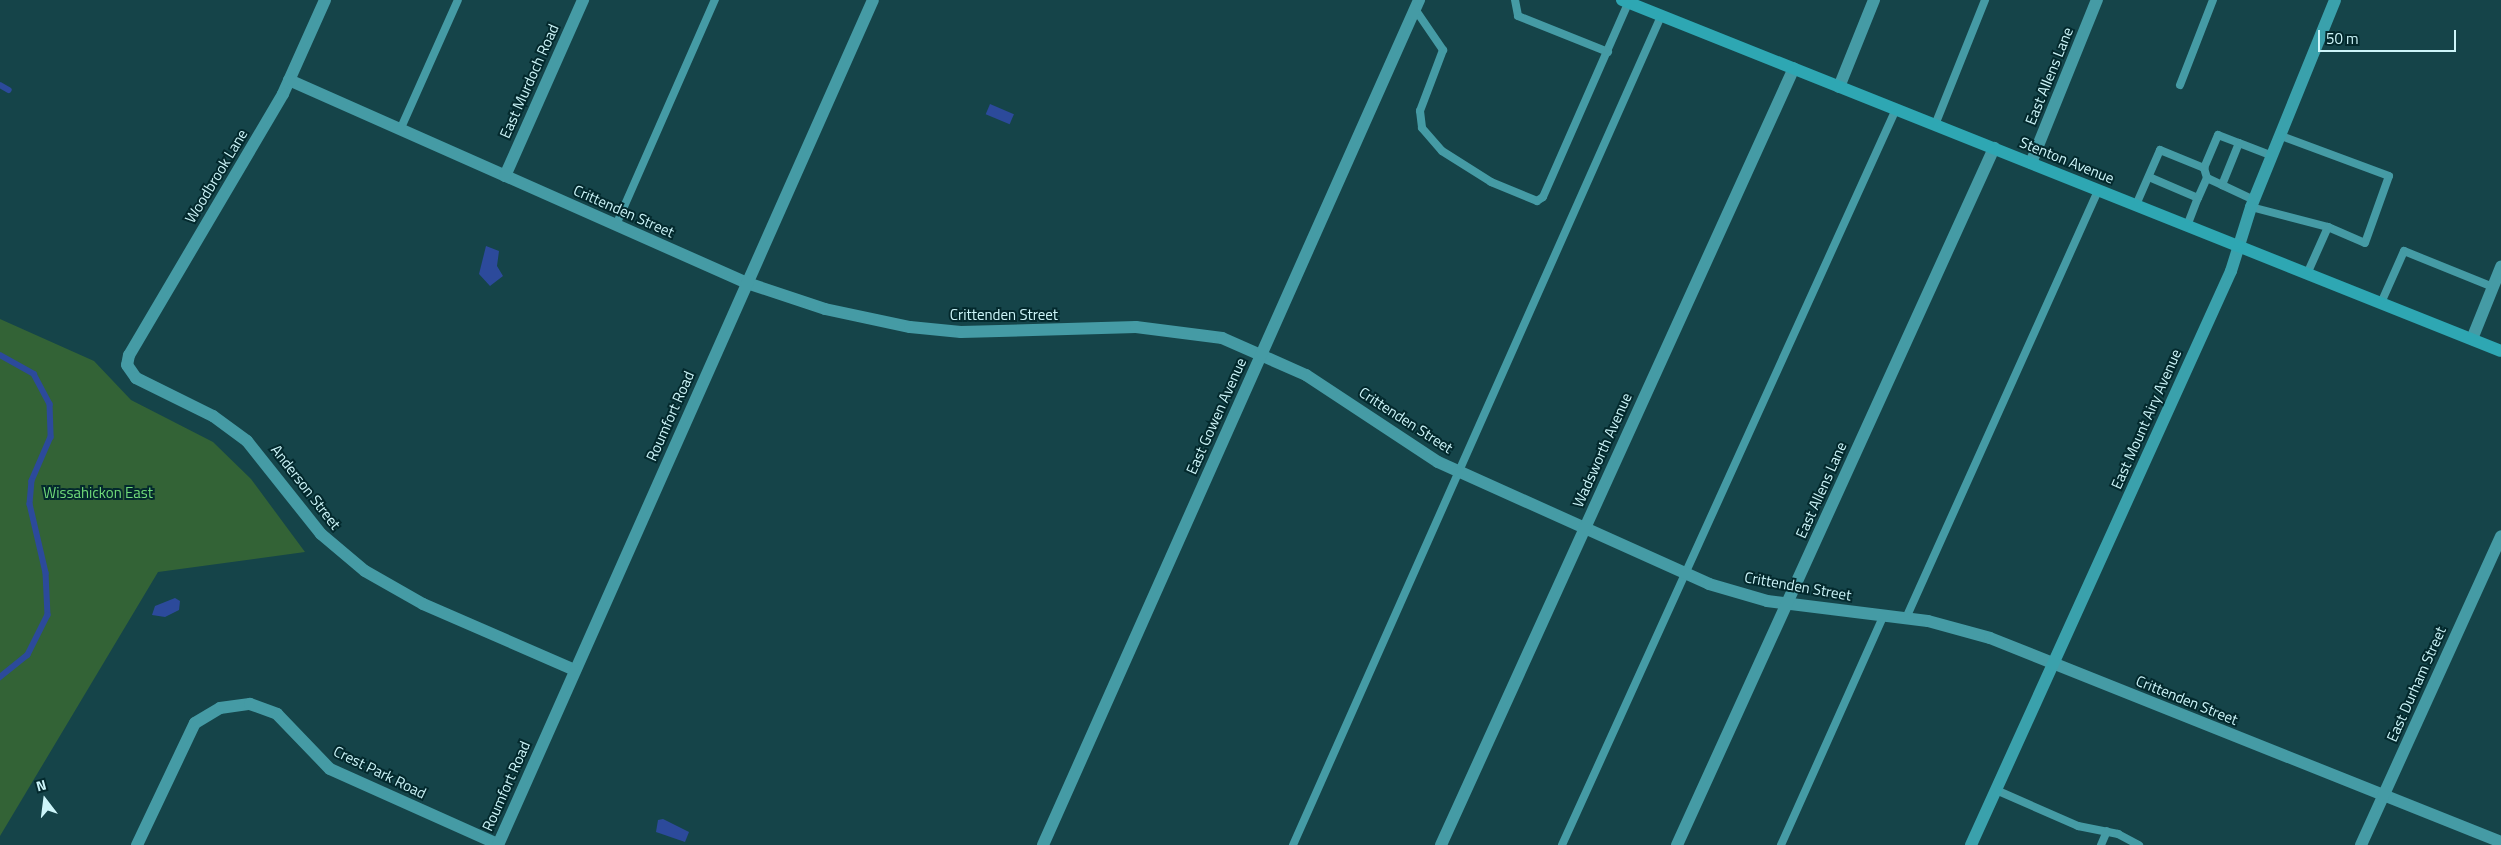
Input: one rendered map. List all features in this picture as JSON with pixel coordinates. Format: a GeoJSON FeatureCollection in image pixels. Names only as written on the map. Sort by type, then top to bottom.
{"type":"FeatureCollection","features":[{"type":"Feature","properties":{"kind":"main road","name":"East Mount Airy Avenue"},"geometry":{"type":"LineString","coordinates":[[1971,845],[2239,247],[2252,203],[2335,0]]}},
{"type":"Feature","properties":{"kind":"main road","name":"Stenton Avenue"},"geometry":{"type":"LineString","coordinates":[[1625,1],[1649,5],[1661,16],[2501,351]]}},
{"type":"Feature","properties":{"kind":"street","name":"Woodbrook Lane"},"geometry":{"type":"LineString","coordinates":[[128,365],[129,355],[290,80],[325,0]]}},
{"type":"Feature","properties":{"kind":"street","name":"East Murdoch Road"},"geometry":{"type":"LineString","coordinates":[[505,176],[583,0]]}},
{"type":"Feature","properties":{"kind":"street","name":"Roumfort Road"},"geometry":{"type":"LineString","coordinates":[[498,845],[873,0]]}},
{"type":"Feature","properties":{"kind":"street"},"geometry":{"type":"LineString","coordinates":[[1839,87],[1874,0]]}},
{"type":"Feature","properties":{"kind":"street","name":"East Allens Lane"},"geometry":{"type":"LineString","coordinates":[[2031,163],[2097,0]]}},
{"type":"Feature","properties":{"kind":"street","name":"East Gowen Avenue"},"geometry":{"type":"LineString","coordinates":[[1043,845],[1417,5]]}},
{"type":"Feature","properties":{"kind":"street","name":"Wadsworth Avenue"},"geometry":{"type":"LineString","coordinates":[[1441,845],[1794,68]]}},
{"type":"Feature","properties":{"kind":"street","name":"Crittenden Street"},"geometry":{"type":"LineString","coordinates":[[290,80],[747,283],[825,309],[910,327],[988,334],[1158,328],[1208,334],[1261,354],[1306,375],[1458,472],[1684,574],[1735,592],[1787,604],[1906,618],[1972,632],[2501,842]]}},
{"type":"Feature","properties":{"kind":"street","name":"East Allens Lane"},"geometry":{"type":"LineString","coordinates":[[1677,845],[1994,148]]}},
{"type":"Feature","properties":{"kind":"street"},"geometry":{"type":"LineString","coordinates":[[2472,339],[2501,267]]}},
{"type":"Feature","properties":{"kind":"street","name":"Anderson Street"},"geometry":{"type":"LineString","coordinates":[[128,365],[136,378],[213,416],[241,436],[266,461],[321,534],[365,571],[423,604],[575,670]]}},
{"type":"Feature","properties":{"kind":"street","name":"East Durham Street"},"geometry":{"type":"LineString","coordinates":[[2361,845],[2501,536]]}},
{"type":"Feature","properties":{"kind":"street","name":"Crest Park Road"},"geometry":{"type":"LineString","coordinates":[[137,845],[195,723],[220,708],[250,704],[277,714],[330,769],[498,845]]}},
{"type":"Feature","properties":{"kind":"lane"},"geometry":{"type":"LineString","coordinates":[[400,130],[458,0]]}},
{"type":"Feature","properties":{"kind":"lane"},"geometry":{"type":"LineString","coordinates":[[616,225],[715,0]]}},
{"type":"Feature","properties":{"kind":"lane"},"geometry":{"type":"LineString","coordinates":[[1515,0],[1518,16],[1608,52]]}},
{"type":"Feature","properties":{"kind":"lane"},"geometry":{"type":"LineString","coordinates":[[1935,125],[1984,0]]}},
{"type":"Feature","properties":{"kind":"lane"},"geometry":{"type":"LineString","coordinates":[[2180,85],[2213,0]]}},
{"type":"Feature","properties":{"kind":"lane"},"geometry":{"type":"LineString","coordinates":[[1417,5],[1443,50],[1420,111],[1422,128],[1442,151],[1529,201],[1543,197],[1608,52],[1625,1]]}},
{"type":"Feature","properties":{"kind":"lane"},"geometry":{"type":"LineString","coordinates":[[1293,845],[1661,16]]}},
{"type":"Feature","properties":{"kind":"lane"},"geometry":{"type":"LineString","coordinates":[[1562,845],[1896,109]]}},
{"type":"Feature","properties":{"kind":"lane"},"geometry":{"type":"LineString","coordinates":[[2187,226],[2206,178],[2204,168],[2218,135],[2271,155]]}},
{"type":"Feature","properties":{"kind":"lane"},"geometry":{"type":"LineString","coordinates":[[2206,178],[2252,203],[2328,226],[2365,243],[2389,176],[2279,135]]}},
{"type":"Feature","properties":{"kind":"lane"},"geometry":{"type":"LineString","coordinates":[[2222,186],[2239,143]]}},
{"type":"Feature","properties":{"kind":"lane"},"geometry":{"type":"LineString","coordinates":[[2136,205],[2160,150],[2204,168]]}},
{"type":"Feature","properties":{"kind":"lane"},"geometry":{"type":"LineString","coordinates":[[2149,177],[2198,198]]}},
{"type":"Feature","properties":{"kind":"lane"},"geometry":{"type":"LineString","coordinates":[[1906,618],[2098,190]]}},
{"type":"Feature","properties":{"kind":"lane"},"geometry":{"type":"LineString","coordinates":[[2307,274],[2328,226]]}},
{"type":"Feature","properties":{"kind":"lane"},"geometry":{"type":"LineString","coordinates":[[2382,303],[2404,250],[2493,287]]}},
{"type":"Feature","properties":{"kind":"lane"},"geometry":{"type":"LineString","coordinates":[[1781,845],[1884,615]]}},
{"type":"Feature","properties":{"kind":"lane"},"geometry":{"type":"LineString","coordinates":[[1996,790],[2078,826],[2107,831],[2139,845]]}},
{"type":"Feature","properties":{"kind":"lane"},"geometry":{"type":"LineString","coordinates":[[2101,845],[2107,831]]}},
{"type":"Feature","properties":{"kind":"green space","name":"Wissahickon East"},"geometry":{"type":"Polygon","coordinates":[[[0,319],[94,361],[131,400],[213,442],[251,479],[305,552],[158,572],[0,836],[0,319]]]}},
{"type":"Feature","properties":{"kind":"water"},"geometry":{"type":"Polygon","coordinates":[[[990,104],[1014,114],[1010,124],[986,114],[990,104]]]}},
{"type":"Feature","properties":{"kind":"water"},"geometry":{"type":"Polygon","coordinates":[[[486,246],[499,251],[497,266],[503,276],[490,286],[479,274],[486,246]]]}},
{"type":"Feature","properties":{"kind":"water"},"geometry":{"type":"Polygon","coordinates":[[[175,598],[180,601],[179,610],[165,617],[152,615],[155,606],[175,598]]]}},
{"type":"Feature","properties":{"kind":"water"},"geometry":{"type":"Polygon","coordinates":[[[663,819],[689,832],[685,842],[656,832],[658,820],[663,819]]]}},
{"type":"Feature","properties":{"kind":"waterway"},"geometry":{"type":"LineString","coordinates":[[0,85],[9,90]]}},
{"type":"Feature","properties":{"kind":"waterway"},"geometry":{"type":"LineString","coordinates":[[0,355],[34,374],[50,404],[51,437],[32,481],[30,504],[46,573],[48,615],[28,655],[0,678]]}}]}
